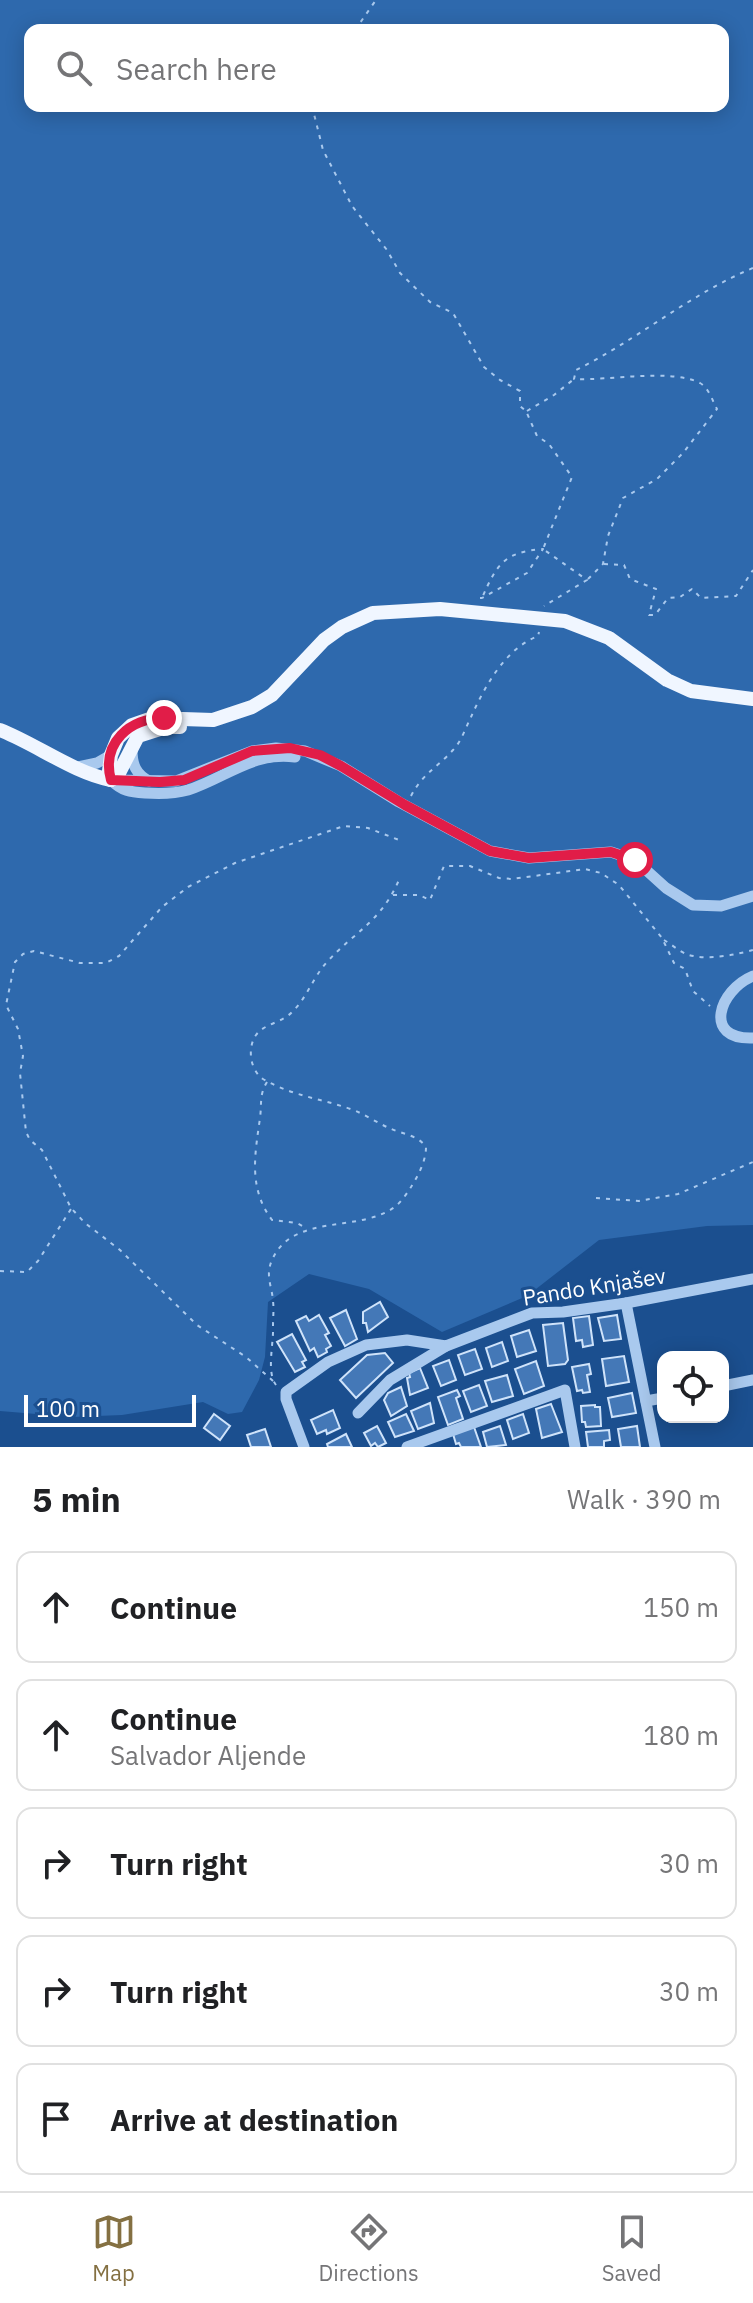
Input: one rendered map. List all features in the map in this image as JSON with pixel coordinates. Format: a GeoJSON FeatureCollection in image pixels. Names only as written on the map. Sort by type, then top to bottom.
{"type":"FeatureCollection","features":[{"type":"Feature","properties":{"kind":"main road"},"geometry":{"type":"LineString","coordinates":[[111,780],[111,755],[124,731],[143,719],[213,720],[252,707],[272,695],[324,640],[342,627],[373,613],[427,609],[565,621],[609,638],[667,680],[691,691],[753,699]]}},
{"type":"Feature","properties":{"kind":"main road"},"geometry":{"type":"LineString","coordinates":[[111,780],[119,773],[138,736],[166,727],[213,727],[258,711],[289,686],[342,627]]}},
{"type":"Feature","properties":{"kind":"main road"},"geometry":{"type":"LineString","coordinates":[[0,730],[93,777],[111,780]]}},
{"type":"Feature","properties":{"kind":"street"},"geometry":{"type":"LineString","coordinates":[[132,747],[134,767],[150,781]]}},
{"type":"Feature","properties":{"kind":"street"},"geometry":{"type":"LineString","coordinates":[[111,780],[184,780],[239,755],[276,748],[320,755],[402,804],[477,845],[502,855],[529,858],[611,852],[635,860],[666,888],[693,905],[721,906],[753,896]]}},
{"type":"Feature","properties":{"kind":"street"},"geometry":{"type":"LineString","coordinates":[[78,767],[97,763],[111,755]]}},
{"type":"Feature","properties":{"kind":"street"},"geometry":{"type":"LineString","coordinates":[[111,780],[126,792],[173,793],[203,784],[252,761],[289,756],[321,763],[364,781]]}},
{"type":"Feature","properties":{"kind":"street"},"geometry":{"type":"LineString","coordinates":[[753,976],[726,996],[720,1014],[726,1030],[740,1038],[753,1038]]}},
{"type":"Feature","properties":{"kind":"street","name":"Pando Knjašev"},"geometry":{"type":"LineString","coordinates":[[358,1413],[390,1380],[446,1346],[532,1313],[626,1303],[753,1279]]}},
{"type":"Feature","properties":{"kind":"street"},"geometry":{"type":"LineString","coordinates":[[626,1303],[655,1447]]}},
{"type":"Feature","properties":{"kind":"street","name":"Pando Knjašev"},"geometry":{"type":"LineString","coordinates":[[286,1392],[328,1362],[366,1345],[407,1340],[446,1346]]}},
{"type":"Feature","properties":{"kind":"street"},"geometry":{"type":"LineString","coordinates":[[729,1385],[753,1380]]}},
{"type":"Feature","properties":{"kind":"street"},"geometry":{"type":"LineString","coordinates":[[407,1447],[565,1390],[575,1447]]}},
{"type":"Feature","properties":{"kind":"street"},"geometry":{"type":"LineString","coordinates":[[286,1392],[304,1447]]}},
{"type":"Feature","properties":{"kind":"street"},"geometry":{"type":"LineString","coordinates":[[646,1401],[657,1399]]}},
{"type":"Feature","properties":{"kind":"path"},"geometry":{"type":"LineString","coordinates":[[359,24],[376,0]]}},
{"type":"Feature","properties":{"kind":"path"},"geometry":{"type":"LineString","coordinates":[[314,112],[323,150],[352,206],[387,250],[400,273],[430,302],[453,313],[484,367],[520,391],[520,406],[526,411],[537,436],[549,444],[572,477],[543,549],[527,573],[482,598],[468,602]]}},
{"type":"Feature","properties":{"kind":"path"},"geometry":{"type":"LineString","coordinates":[[526,411],[574,379],[576,370],[611,353],[680,307],[753,268]]}},
{"type":"Feature","properties":{"kind":"path"},"geometry":{"type":"LineString","coordinates":[[402,804],[420,779],[455,749],[483,691],[511,654],[538,636],[544,620],[544,607],[587,580],[603,564],[608,536],[623,498],[657,479],[683,453],[717,409],[708,390],[699,383],[680,378],[641,375],[574,379]]}},
{"type":"Feature","properties":{"kind":"path"},"geometry":{"type":"LineString","coordinates":[[482,598],[496,567],[521,551],[543,549],[587,580]]}},
{"type":"Feature","properties":{"kind":"path"},"geometry":{"type":"LineString","coordinates":[[603,564],[624,565],[630,579],[656,589],[649,615],[655,615],[668,598],[680,597],[692,589],[701,598],[736,596],[753,570]]}},
{"type":"Feature","properties":{"kind":"path"},"geometry":{"type":"LineString","coordinates":[[286,1392],[246,1357],[197,1325],[120,1250],[71,1208],[42,1150],[26,1132],[20,1073],[23,1056],[18,1029],[6,1005],[15,962],[23,954],[34,951],[80,963],[106,963],[119,956],[162,907],[188,887],[235,863],[344,826],[368,828],[399,840]]}},
{"type":"Feature","properties":{"kind":"path"},"geometry":{"type":"LineString","coordinates":[[393,895],[419,895],[430,900],[444,866],[470,866],[499,878],[512,879],[585,869],[601,873],[619,885],[662,938],[674,963],[685,969],[693,991],[720,1014]]}},
{"type":"Feature","properties":{"kind":"path"},"geometry":{"type":"LineString","coordinates":[[273,1381],[273,1299],[268,1275],[278,1250],[291,1238],[308,1230],[366,1220],[396,1206],[416,1179],[426,1147],[422,1141],[355,1111],[295,1094],[267,1081],[260,1077],[250,1057],[257,1035],[292,1012],[327,962],[367,928],[393,895],[399,880]]}},
{"type":"Feature","properties":{"kind":"path"},"geometry":{"type":"LineString","coordinates":[[662,938],[685,954],[700,957],[732,956],[753,950]]}},
{"type":"Feature","properties":{"kind":"path"},"geometry":{"type":"LineString","coordinates":[[267,1081],[261,1092],[253,1174],[258,1197],[272,1220],[297,1223],[308,1230]]}},
{"type":"Feature","properties":{"kind":"path"},"geometry":{"type":"LineString","coordinates":[[596,1198],[639,1201],[678,1194],[753,1162]]}},
{"type":"Feature","properties":{"kind":"path"},"geometry":{"type":"LineString","coordinates":[[0,1271],[27,1272],[38,1261],[71,1208]]}},
{"type":"Feature","properties":{"kind":"shaded area"},"geometry":{"type":"Polygon","coordinates":[[[0,0],[753,0],[753,1225],[707,1226],[599,1240],[527,1296],[442,1332],[369,1289],[309,1274],[268,1302],[265,1357],[259,1380],[242,1412],[228,1414],[203,1402],[122,1415],[72,1417],[0,1411],[0,0]]]}},
{"type":"Feature","properties":{"kind":"building"},"geometry":{"type":"Polygon","coordinates":[[[380,1302],[388,1317],[368,1332],[366,1323],[363,1323],[363,1312],[380,1302]]]}},
{"type":"Feature","properties":{"kind":"building"},"geometry":{"type":"Polygon","coordinates":[[[346,1310],[357,1339],[345,1346],[330,1318],[346,1310]]]}},
{"type":"Feature","properties":{"kind":"building"},"geometry":{"type":"Polygon","coordinates":[[[319,1315],[329,1333],[325,1335],[331,1346],[318,1357],[314,1348],[310,1351],[296,1321],[306,1316],[309,1321],[319,1315]]]}},
{"type":"Feature","properties":{"kind":"building"},"geometry":{"type":"Polygon","coordinates":[[[617,1315],[621,1339],[604,1341],[598,1318],[617,1315]]]}},
{"type":"Feature","properties":{"kind":"building"},"geometry":{"type":"Polygon","coordinates":[[[589,1316],[593,1345],[583,1347],[582,1340],[576,1341],[573,1318],[589,1316]]]}},
{"type":"Feature","properties":{"kind":"building"},"geometry":{"type":"Polygon","coordinates":[[[563,1323],[568,1360],[565,1364],[548,1366],[543,1325],[563,1323]]]}},
{"type":"Feature","properties":{"kind":"building"},"geometry":{"type":"Polygon","coordinates":[[[529,1330],[536,1351],[517,1357],[511,1336],[529,1330]]]}},
{"type":"Feature","properties":{"kind":"building"},"geometry":{"type":"Polygon","coordinates":[[[292,1334],[306,1360],[302,1362],[305,1367],[295,1372],[277,1342],[292,1334]]]}},
{"type":"Feature","properties":{"kind":"building"},"geometry":{"type":"Polygon","coordinates":[[[502,1342],[508,1361],[492,1367],[486,1348],[502,1342]]]}},
{"type":"Feature","properties":{"kind":"building"},"geometry":{"type":"Polygon","coordinates":[[[475,1349],[482,1369],[465,1375],[458,1355],[475,1349]]]}},
{"type":"Feature","properties":{"kind":"building"},"geometry":{"type":"Polygon","coordinates":[[[385,1353],[393,1363],[356,1398],[340,1380],[367,1355],[385,1353]]]}},
{"type":"Feature","properties":{"kind":"building"},"geometry":{"type":"Polygon","coordinates":[[[624,1356],[629,1382],[606,1386],[602,1359],[624,1356]]]}},
{"type":"Feature","properties":{"kind":"building"},"geometry":{"type":"Polygon","coordinates":[[[449,1360],[456,1380],[441,1386],[433,1366],[449,1360]]]}},
{"type":"Feature","properties":{"kind":"building"},"geometry":{"type":"Polygon","coordinates":[[[536,1361],[544,1386],[524,1394],[515,1369],[536,1361]]]}},
{"type":"Feature","properties":{"kind":"building"},"geometry":{"type":"Polygon","coordinates":[[[589,1364],[590,1392],[583,1393],[582,1390],[577,1391],[572,1367],[589,1364]]]}},
{"type":"Feature","properties":{"kind":"building"},"geometry":{"type":"Polygon","coordinates":[[[420,1368],[428,1388],[410,1395],[407,1378],[410,1377],[409,1373],[420,1368]]]}},
{"type":"Feature","properties":{"kind":"building"},"geometry":{"type":"Polygon","coordinates":[[[507,1375],[513,1396],[492,1402],[485,1381],[507,1375]]]}},
{"type":"Feature","properties":{"kind":"building"},"geometry":{"type":"Polygon","coordinates":[[[479,1385],[487,1406],[471,1412],[463,1391],[479,1385]]]}},
{"type":"Feature","properties":{"kind":"building"},"geometry":{"type":"Polygon","coordinates":[[[401,1387],[407,1406],[391,1416],[384,1400],[388,1393],[401,1387]]]}},
{"type":"Feature","properties":{"kind":"building"},"geometry":{"type":"Polygon","coordinates":[[[457,1390],[460,1396],[456,1398],[463,1419],[448,1425],[438,1397],[457,1390]]]}},
{"type":"Feature","properties":{"kind":"building"},"geometry":{"type":"Polygon","coordinates":[[[632,1393],[636,1413],[612,1417],[608,1398],[632,1393]]]}},
{"type":"Feature","properties":{"kind":"building"},"geometry":{"type":"Polygon","coordinates":[[[430,1403],[434,1423],[418,1429],[411,1411],[430,1403]]]}},
{"type":"Feature","properties":{"kind":"building"},"geometry":{"type":"Polygon","coordinates":[[[551,1404],[562,1432],[542,1438],[536,1409],[551,1404]]]}},
{"type":"Feature","properties":{"kind":"building"},"geometry":{"type":"Polygon","coordinates":[[[581,1406],[600,1407],[601,1426],[586,1427],[582,1422],[581,1406]]]}},
{"type":"Feature","properties":{"kind":"building"},"geometry":{"type":"Polygon","coordinates":[[[333,1410],[340,1428],[327,1434],[326,1430],[317,1434],[311,1420],[333,1410]]]}},
{"type":"Feature","properties":{"kind":"building"},"geometry":{"type":"Polygon","coordinates":[[[214,1414],[230,1426],[220,1440],[204,1428],[214,1414]]]}},
{"type":"Feature","properties":{"kind":"building"},"geometry":{"type":"Polygon","coordinates":[[[406,1414],[414,1431],[395,1437],[388,1422],[406,1414]]]}},
{"type":"Feature","properties":{"kind":"building"},"geometry":{"type":"Polygon","coordinates":[[[523,1414],[529,1433],[513,1439],[507,1420],[523,1414]]]}},
{"type":"Feature","properties":{"kind":"building"},"geometry":{"type":"Polygon","coordinates":[[[377,1426],[386,1443],[378,1447],[375,1443],[371,1446],[364,1433],[377,1426]]]}},
{"type":"Feature","properties":{"kind":"building"},"geometry":{"type":"Polygon","coordinates":[[[500,1426],[506,1445],[487,1447],[483,1432],[500,1426]]]}},
{"type":"Feature","properties":{"kind":"building"},"geometry":{"type":"Polygon","coordinates":[[[637,1426],[640,1447],[621,1447],[618,1429],[637,1426]]]}},
{"type":"Feature","properties":{"kind":"building"},"geometry":{"type":"Polygon","coordinates":[[[474,1427],[481,1447],[456,1444],[453,1434],[474,1427]]]}},
{"type":"Feature","properties":{"kind":"building"},"geometry":{"type":"Polygon","coordinates":[[[265,1429],[271,1447],[251,1447],[247,1435],[265,1429]]]}},
{"type":"Feature","properties":{"kind":"building"},"geometry":{"type":"Polygon","coordinates":[[[609,1430],[610,1440],[604,1441],[604,1447],[588,1447],[586,1432],[609,1430]]]}},
{"type":"Feature","properties":{"kind":"building"},"geometry":{"type":"Polygon","coordinates":[[[346,1434],[352,1447],[328,1447],[327,1444],[346,1434]]]}},
{"type":"Feature","properties":{"kind":"route"},"geometry":{"type":"LineString","coordinates":[[164,718],[143,719],[118,738],[111,755],[111,780],[184,780],[252,751],[290,748],[320,755],[405,805],[502,855],[529,858],[611,852],[635,860]]}}]}
